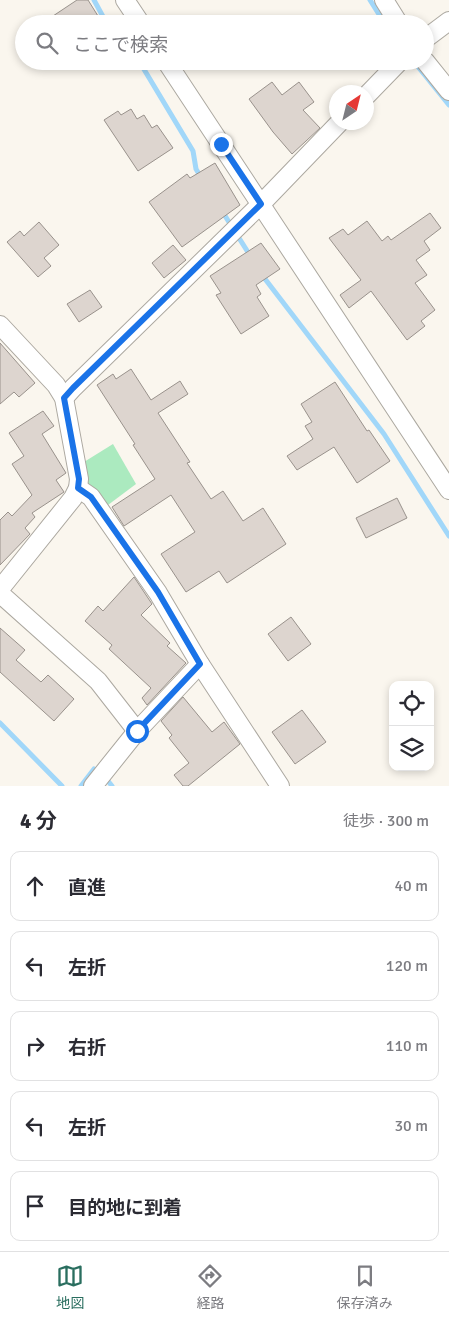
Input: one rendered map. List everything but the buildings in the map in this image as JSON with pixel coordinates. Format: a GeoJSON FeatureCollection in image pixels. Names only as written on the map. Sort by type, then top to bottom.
{"type":"FeatureCollection","features":[{"type":"Feature","properties":{"kind":"street"},"geometry":{"type":"LineString","coordinates":[[125,0],[135,15]]}},
{"type":"Feature","properties":{"kind":"street"},"geometry":{"type":"LineString","coordinates":[[384,0],[393,15]]}},
{"type":"Feature","properties":{"kind":"street"},"geometry":{"type":"LineString","coordinates":[[434,32],[449,21]]}},
{"type":"Feature","properties":{"kind":"street"},"geometry":{"type":"LineString","coordinates":[[172,70],[449,490]]}},
{"type":"Feature","properties":{"kind":"street"},"geometry":{"type":"LineString","coordinates":[[374,88],[391,70]]}},
{"type":"Feature","properties":{"kind":"street"},"geometry":{"type":"LineString","coordinates":[[432,70],[449,91]]}},
{"type":"Feature","properties":{"kind":"street"},"geometry":{"type":"LineString","coordinates":[[64,398],[261,204],[332,130]]}},
{"type":"Feature","properties":{"kind":"street"},"geometry":{"type":"LineString","coordinates":[[0,325],[56,384],[64,398],[79,479],[78,488],[73,498],[0,589]]}},
{"type":"Feature","properties":{"kind":"street"},"geometry":{"type":"LineString","coordinates":[[78,488],[91,497],[158,592],[200,664],[280,786]]}},
{"type":"Feature","properties":{"kind":"street"},"geometry":{"type":"LineString","coordinates":[[0,596],[5,598],[98,681],[137,731]]}},
{"type":"Feature","properties":{"kind":"street"},"geometry":{"type":"LineString","coordinates":[[93,786],[137,731],[200,664]]}},
{"type":"Feature","properties":{"kind":"green space"},"geometry":{"type":"Polygon","coordinates":[[[113,444],[136,484],[108,505],[87,483],[84,462],[113,444]]]}},
{"type":"Feature","properties":{"kind":"waterway"},"geometry":{"type":"LineString","coordinates":[[94,0],[102,15]]}},
{"type":"Feature","properties":{"kind":"waterway"},"geometry":{"type":"LineString","coordinates":[[370,0],[379,15]]}},
{"type":"Feature","properties":{"kind":"waterway"},"geometry":{"type":"LineString","coordinates":[[144,70],[193,151],[196,169],[202,179]]}},
{"type":"Feature","properties":{"kind":"waterway"},"geometry":{"type":"LineString","coordinates":[[421,70],[449,105]]}},
{"type":"Feature","properties":{"kind":"waterway"},"geometry":{"type":"LineString","coordinates":[[222,211],[251,257]]}},
{"type":"Feature","properties":{"kind":"waterway"},"geometry":{"type":"LineString","coordinates":[[262,275],[384,434],[449,536]]}},
{"type":"Feature","properties":{"kind":"waterway"},"geometry":{"type":"LineString","coordinates":[[0,723],[62,786]]}},
{"type":"Feature","properties":{"kind":"waterway"},"geometry":{"type":"LineString","coordinates":[[81,786],[94,769]]}},
{"type":"Feature","properties":{"kind":"waterway"},"geometry":{"type":"LineString","coordinates":[[108,781],[112,786]]}},
{"type":"Feature","properties":{"kind":"route"},"geometry":{"type":"LineString","coordinates":[[137,731],[200,664],[158,592],[91,497],[78,488],[79,479],[64,398],[261,204],[221,144]]}}]}
